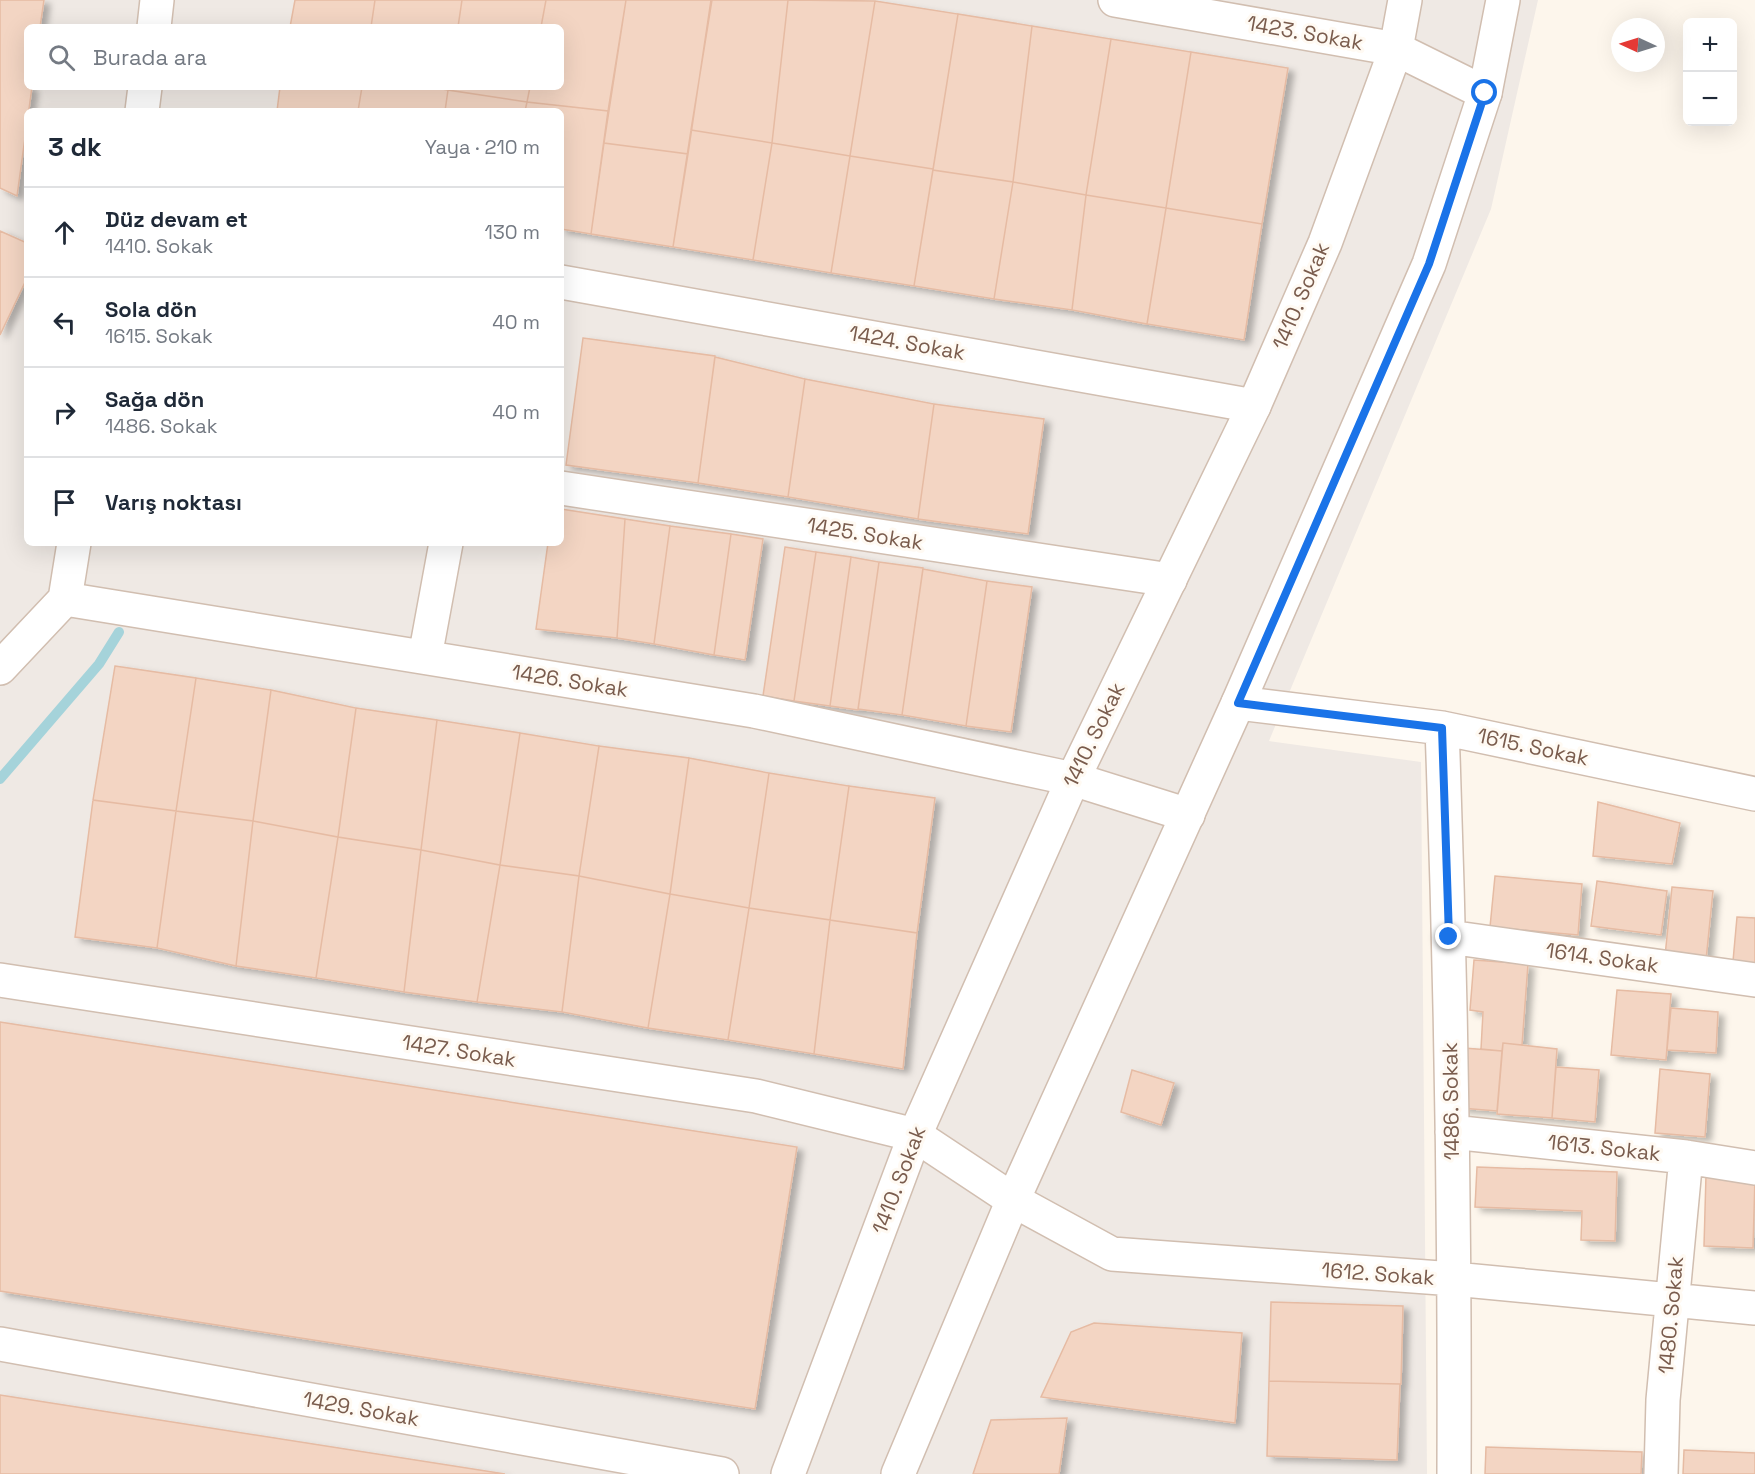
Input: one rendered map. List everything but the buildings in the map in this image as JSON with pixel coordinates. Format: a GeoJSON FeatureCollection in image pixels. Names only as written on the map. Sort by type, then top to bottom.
{"type":"FeatureCollection","features":[{"type":"Feature","properties":{"kind":"street"},"geometry":{"type":"LineString","coordinates":[[154,24],[157,0]]}},
{"type":"Feature","properties":{"kind":"street","name":"1423. Sokak"},"geometry":{"type":"LineString","coordinates":[[1115,0],[1396,49],[1485,93]]}},
{"type":"Feature","properties":{"kind":"street","name":"1410. Sokak"},"geometry":{"type":"LineString","coordinates":[[788,1474],[915,1135],[1073,779],[1254,406],[1325,243],[1396,49],[1405,0]]}},
{"type":"Feature","properties":{"kind":"street"},"geometry":{"type":"LineString","coordinates":[[898,1474],[1013,1200],[1238,703],[1429,264],[1485,93],[1503,0]]}},
{"type":"Feature","properties":{"kind":"street"},"geometry":{"type":"LineString","coordinates":[[142,108],[145,90]]}},
{"type":"Feature","properties":{"kind":"street","name":"1424. Sokak"},"geometry":{"type":"LineString","coordinates":[[564,283],[1254,406]]}},
{"type":"Feature","properties":{"kind":"street","name":"1425. Sokak"},"geometry":{"type":"LineString","coordinates":[[564,488],[1170,580]]}},
{"type":"Feature","properties":{"kind":"street"},"geometry":{"type":"LineString","coordinates":[[0,668],[65,599],[74,546]]}},
{"type":"Feature","properties":{"kind":"street"},"geometry":{"type":"LineString","coordinates":[[425,657],[445,546]]}},
{"type":"Feature","properties":{"kind":"street","name":"1426. Sokak"},"geometry":{"type":"LineString","coordinates":[[65,599],[754,711],[1073,779]]}},
{"type":"Feature","properties":{"kind":"street","name":"1615. Sokak"},"geometry":{"type":"LineString","coordinates":[[1238,703],[1442,728],[1755,794]]}},
{"type":"Feature","properties":{"kind":"street","name":"1486. Sokak"},"geometry":{"type":"LineString","coordinates":[[1442,728],[1449,937],[1454,1279],[1454,1474]]}},
{"type":"Feature","properties":{"kind":"street"},"geometry":{"type":"LineString","coordinates":[[1073,779],[1188,815]]}},
{"type":"Feature","properties":{"kind":"street","name":"1614. Sokak"},"geometry":{"type":"LineString","coordinates":[[1449,937],[1755,980]]}},
{"type":"Feature","properties":{"kind":"street","name":"1427. Sokak"},"geometry":{"type":"LineString","coordinates":[[0,980],[756,1096],[915,1135]]}},
{"type":"Feature","properties":{"kind":"street","name":"1613. Sokak"},"geometry":{"type":"LineString","coordinates":[[1452,1132],[1686,1157],[1755,1168]]}},
{"type":"Feature","properties":{"kind":"street"},"geometry":{"type":"LineString","coordinates":[[915,1135],[1013,1200]]}},
{"type":"Feature","properties":{"kind":"street","name":"1480. Sokak"},"geometry":{"type":"LineString","coordinates":[[1661,1474],[1664,1400],[1686,1157]]}},
{"type":"Feature","properties":{"kind":"street","name":"1612. Sokak"},"geometry":{"type":"LineString","coordinates":[[1013,1200],[1112,1254],[1454,1279],[1755,1308]]}},
{"type":"Feature","properties":{"kind":"street","name":"1429. Sokak"},"geometry":{"type":"LineString","coordinates":[[0,1344],[722,1474]]}},
{"type":"Feature","properties":{"kind":"shaded area"},"geometry":{"type":"Polygon","coordinates":[[[0,0],[1538,0],[1491,209],[1269,741],[1421,762],[1427,1474],[0,1474],[0,0]]]}},
{"type":"Feature","properties":{"kind":"waterway"},"geometry":{"type":"LineString","coordinates":[[0,779],[99,664],[119,632]]}},
{"type":"Feature","properties":{"kind":"route"},"geometry":{"type":"LineString","coordinates":[[1449,937],[1442,728],[1238,703],[1429,264],[1485,93]]}}]}
